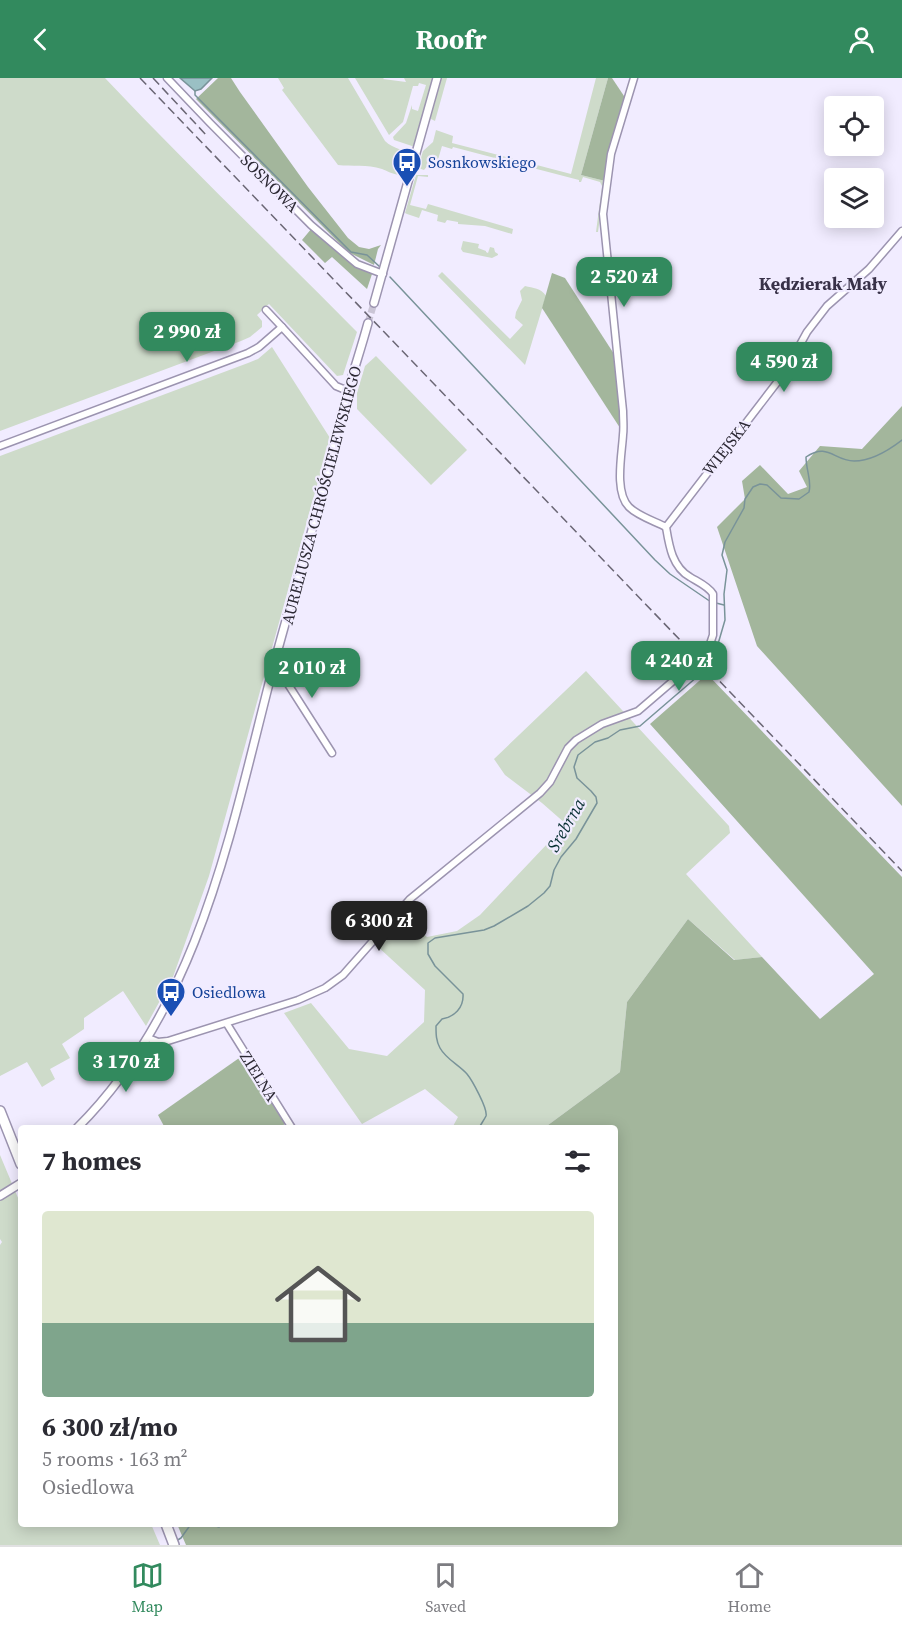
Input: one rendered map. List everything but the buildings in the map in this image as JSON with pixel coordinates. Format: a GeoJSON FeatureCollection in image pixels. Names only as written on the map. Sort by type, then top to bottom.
{"type":"FeatureCollection","features":[{"type":"Feature","properties":{"kind":"main road"},"geometry":{"type":"LineString","coordinates":[[0,1111],[18,1156]]}},
{"type":"Feature","properties":{"kind":"main road"},"geometry":{"type":"LineString","coordinates":[[167,1527],[174,1545]]}},
{"type":"Feature","properties":{"kind":"street","name":"SOSNOWA"},"geometry":{"type":"LineString","coordinates":[[167,78],[311,225],[357,264],[383,274]]}},
{"type":"Feature","properties":{"kind":"street"},"geometry":{"type":"LineString","coordinates":[[374,303],[437,78]]}},
{"type":"Feature","properties":{"kind":"street"},"geometry":{"type":"LineString","coordinates":[[148,1038],[165,1042],[227,1024],[298,1000],[325,988],[343,975],[410,898],[540,793],[550,782],[568,748],[576,740],[602,724],[638,711],[705,655],[713,635],[713,594],[709,588],[679,569],[668,540],[666,526],[628,506],[622,497],[620,484],[622,411],[603,214],[611,154],[634,78]]}},
{"type":"Feature","properties":{"kind":"street","name":"WIEJSKA"},"geometry":{"type":"LineString","coordinates":[[666,526],[785,372],[807,332],[827,306],[869,269],[902,231]]}},
{"type":"Feature","properties":{"kind":"street"},"geometry":{"type":"LineString","coordinates":[[266,310],[334,384],[348,391]]}},
{"type":"Feature","properties":{"kind":"street","name":"AURELIUSZA CHRÓŚCIELEWSKIEGO"},"geometry":{"type":"LineString","coordinates":[[80,1125],[117,1084],[148,1038],[174,990],[207,906],[234,818],[368,322]]}},
{"type":"Feature","properties":{"kind":"street"},"geometry":{"type":"LineString","coordinates":[[0,446],[248,353],[259,347],[282,327]]}},
{"type":"Feature","properties":{"kind":"street"},"geometry":{"type":"LineString","coordinates":[[273,667],[279,670],[332,753]]}},
{"type":"Feature","properties":{"kind":"street","name":"ZIELNA"},"geometry":{"type":"LineString","coordinates":[[227,1024],[290,1125]]}},
{"type":"Feature","properties":{"kind":"street"},"geometry":{"type":"LineString","coordinates":[[0,1196],[18,1185]]}},
{"type":"Feature","properties":{"kind":"shaded area"},"geometry":{"type":"Polygon","coordinates":[[[0,78],[105,78],[357,332],[343,375],[337,376],[269,304],[257,315],[262,321],[262,327],[250,337],[0,431],[0,78]]]}},
{"type":"Feature","properties":{"kind":"shaded area"},"geometry":{"type":"Polygon","coordinates":[[[180,78],[212,78],[201,89],[195,91],[180,78]]]}},
{"type":"Feature","properties":{"kind":"shaded area"},"geometry":{"type":"Polygon","coordinates":[[[218,78],[231,78],[308,187],[348,238],[359,247],[369,249],[381,245],[374,265],[348,252],[196,99],[218,78]]]}},
{"type":"Feature","properties":{"kind":"shaded area"},"geometry":{"type":"Polygon","coordinates":[[[278,78],[348,78],[385,141],[412,156],[408,170],[399,175],[371,167],[338,165],[282,90],[284,88],[278,78]]]}},
{"type":"Feature","properties":{"kind":"shaded area"},"geometry":{"type":"Polygon","coordinates":[[[355,78],[384,78],[406,82],[404,78],[434,78],[415,147],[394,140],[393,137],[406,123],[412,105],[412,109],[418,111],[426,85],[419,83],[418,86],[413,86],[403,122],[389,135],[355,78]]]}},
{"type":"Feature","properties":{"kind":"shaded area"},"geometry":{"type":"Polygon","coordinates":[[[440,78],[447,78],[435,121],[430,115],[440,78]]]}},
{"type":"Feature","properties":{"kind":"shaded area"},"geometry":{"type":"Polygon","coordinates":[[[596,78],[608,78],[581,175],[605,181],[598,232],[596,232],[602,186],[600,182],[583,177],[579,182],[579,180],[442,146],[437,163],[443,165],[443,168],[429,164],[424,170],[418,168],[423,151],[433,142],[436,130],[453,136],[452,143],[571,174],[596,78]]]}},
{"type":"Feature","properties":{"kind":"shaded area"},"geometry":{"type":"Polygon","coordinates":[[[608,78],[612,78],[626,99],[605,181],[581,175],[608,78]]]}},
{"type":"Feature","properties":{"kind":"shaded area"},"geometry":{"type":"Polygon","coordinates":[[[416,175],[428,175],[428,177],[418,176],[410,205],[426,209],[428,204],[513,229],[512,234],[485,226],[458,224],[458,222],[447,220],[445,223],[437,221],[438,215],[422,210],[419,218],[405,213],[416,175]]]}},
{"type":"Feature","properties":{"kind":"shaded area"},"geometry":{"type":"Polygon","coordinates":[[[312,228],[356,266],[372,274],[367,289],[332,257],[325,263],[302,240],[312,228]]]}},
{"type":"Feature","properties":{"kind":"shaded area"},"geometry":{"type":"Polygon","coordinates":[[[463,241],[479,244],[478,248],[488,253],[490,247],[494,248],[498,255],[492,258],[463,252],[461,249],[463,241]]]}},
{"type":"Feature","properties":{"kind":"shaded area"},"geometry":{"type":"Polygon","coordinates":[[[442,272],[510,339],[523,325],[515,318],[522,300],[520,291],[525,286],[544,293],[546,296],[525,365],[438,276],[442,272]]]}},
{"type":"Feature","properties":{"kind":"shaded area"},"geometry":{"type":"Polygon","coordinates":[[[552,273],[565,278],[614,354],[622,431],[542,308],[552,273]]]}},
{"type":"Feature","properties":{"kind":"shaded area"},"geometry":{"type":"Polygon","coordinates":[[[272,347],[330,438],[209,876],[173,977],[146,1026],[123,991],[84,1018],[84,1029],[62,1044],[70,1058],[50,1069],[55,1079],[42,1087],[27,1062],[0,1076],[0,456],[258,359],[272,347]]]}},
{"type":"Feature","properties":{"kind":"shaded area"},"geometry":{"type":"Polygon","coordinates":[[[376,356],[467,450],[431,485],[357,409],[357,393],[365,366],[376,356]]]}},
{"type":"Feature","properties":{"kind":"shaded area"},"geometry":{"type":"Polygon","coordinates":[[[902,406],[902,806],[757,646],[717,527],[745,499],[742,481],[760,465],[788,494],[807,487],[799,471],[820,446],[862,449],[902,406]]]}},
{"type":"Feature","properties":{"kind":"shaded area"},"geometry":{"type":"Polygon","coordinates":[[[586,671],[729,826],[730,833],[686,874],[762,957],[735,960],[688,919],[627,1002],[620,1072],[548,1125],[454,1125],[458,1117],[425,1089],[362,1124],[284,1013],[311,1003],[349,1049],[387,1056],[424,1022],[425,990],[377,946],[403,915],[427,937],[457,931],[480,915],[566,824],[505,775],[494,759],[586,671]]]}},
{"type":"Feature","properties":{"kind":"shaded area"},"geometry":{"type":"Polygon","coordinates":[[[707,674],[902,877],[902,1545],[186,1545],[178,1527],[618,1527],[618,1125],[548,1125],[620,1072],[627,1002],[688,919],[734,960],[762,957],[820,1019],[874,974],[650,724],[707,674]]]}},
{"type":"Feature","properties":{"kind":"shaded area"},"geometry":{"type":"Polygon","coordinates":[[[242,1056],[285,1124],[163,1125],[158,1115],[242,1056]]]}},
{"type":"Feature","properties":{"kind":"shaded area"},"geometry":{"type":"Polygon","coordinates":[[[0,1155],[18,1198],[18,1527],[152,1527],[160,1545],[0,1545],[0,1245],[2,1242],[0,1239],[0,1155]]]}},
{"type":"Feature","properties":{"kind":"waterway"},"geometry":{"type":"LineString","coordinates":[[195,91],[195,95],[351,252],[367,255],[380,267]]}},
{"type":"Feature","properties":{"kind":"waterway"},"geometry":{"type":"LineString","coordinates":[[390,277],[655,560],[670,574],[711,602]]}},
{"type":"Feature","properties":{"kind":"waterway","name":"Srebrna"},"geometry":{"type":"LineString","coordinates":[[481,1125],[486,1112],[479,1095],[467,1074],[443,1052],[436,1037],[436,1026],[442,1019],[457,1011],[462,1004],[463,994],[435,966],[428,954],[428,943],[435,938],[484,930],[494,926],[528,906],[544,893],[550,886],[554,870],[561,857],[576,839],[597,803],[596,797],[577,778],[574,767],[578,755],[595,742],[608,738],[620,730],[640,726],[719,658],[718,644],[725,620],[724,594],[727,570],[722,555],[725,542],[753,487],[760,484],[767,485],[781,498],[799,499],[809,492],[810,488],[806,457],[820,451],[847,460],[860,461],[880,454],[902,440]]}},
{"type":"Feature","properties":{"kind":"waterway"},"geometry":{"type":"LineString","coordinates":[[716,603],[724,605]]}},
{"type":"Feature","properties":{"kind":"waterway","name":"Srebrna"},"geometry":{"type":"LineString","coordinates":[[176,1541],[189,1527]]}},
{"type":"Feature","properties":{"kind":"tunnel"},"geometry":{"type":"LineString","coordinates":[[368,323],[374,303]]}},
{"type":"Feature","properties":{"kind":"railway"},"geometry":{"type":"LineString","coordinates":[[140,78],[902,871]]}},
{"type":"Feature","properties":{"kind":"railway"},"geometry":{"type":"LineString","coordinates":[[153,78],[208,137]]}},
{"type":"Feature","properties":{"kind":"place","name":"Sosnkowskiego"},"geometry":{"type":"Point","coordinates":[407,188]}},
{"type":"Feature","properties":{"kind":"place","name":"Osiedlowa"},"geometry":{"type":"Point","coordinates":[171,1018]}},
{"type":"Feature","properties":{"kind":"district","name":"Kędzierak Mały"},"geometry":{"type":"Point","coordinates":[823,284]}}]}
